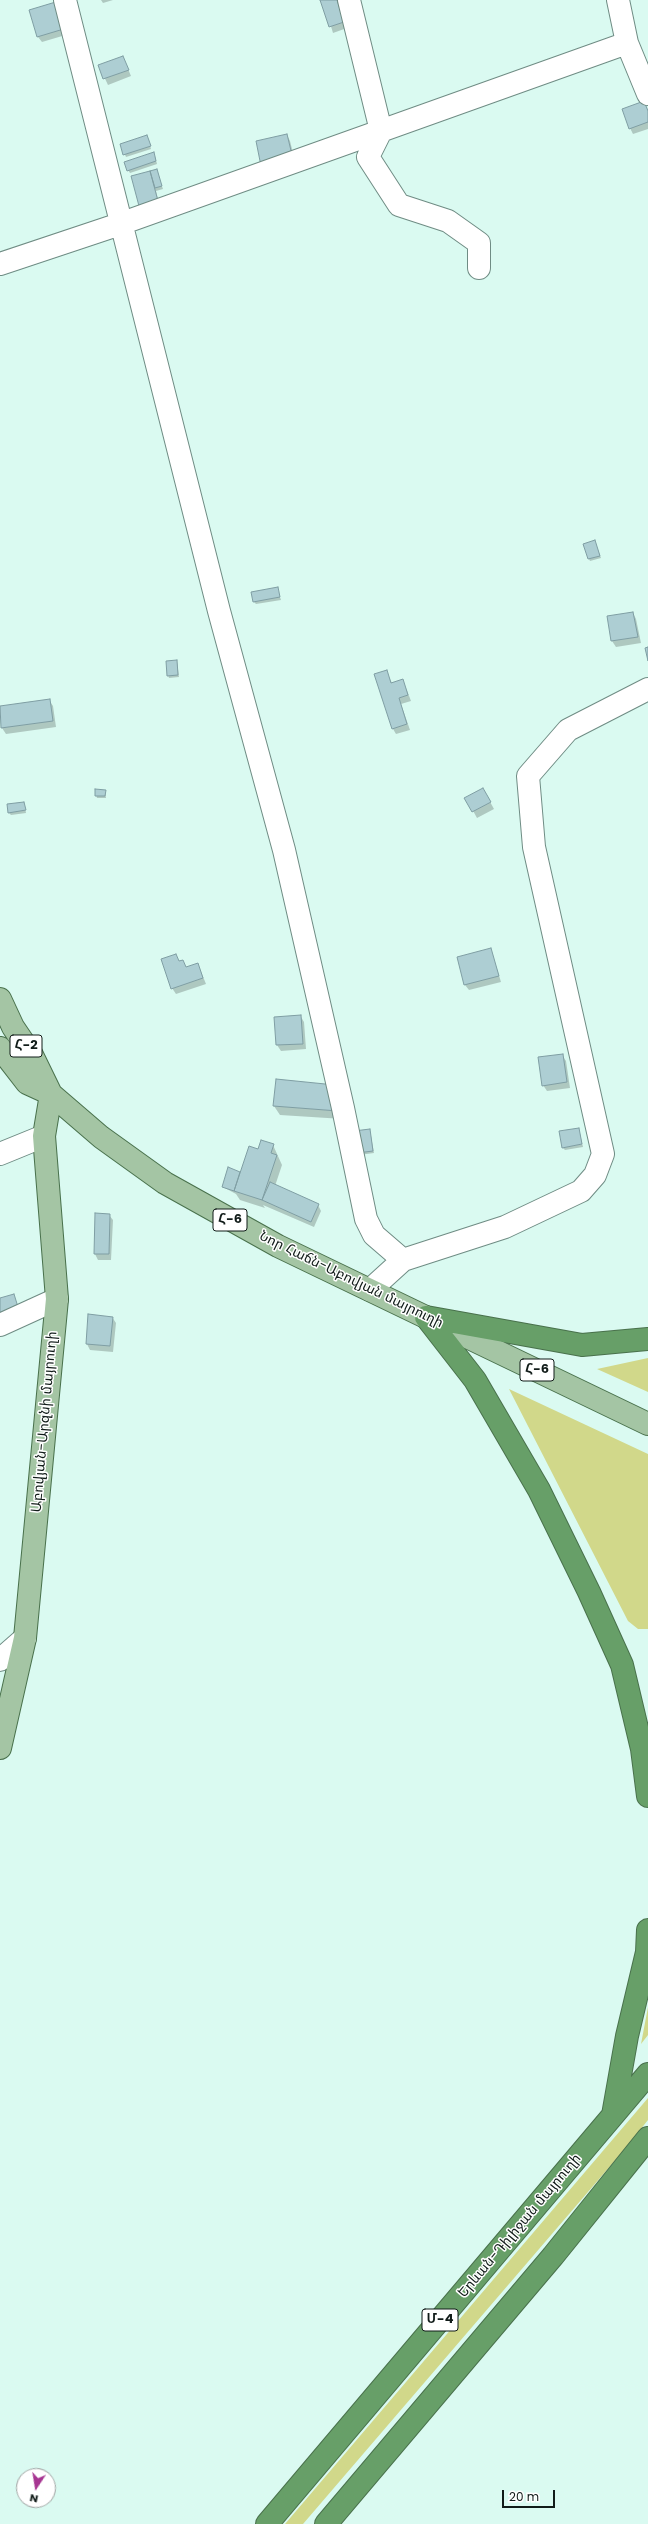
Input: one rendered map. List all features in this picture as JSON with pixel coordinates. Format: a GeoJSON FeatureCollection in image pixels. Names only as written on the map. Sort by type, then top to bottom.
{"type":"FeatureCollection","features":[{"type":"Feature","properties":{"kind":"highway"},"geometry":{"type":"LineString","coordinates":[[426,1317],[582,1345],[648,1339]]}},
{"type":"Feature","properties":{"kind":"highway"},"geometry":{"type":"LineString","coordinates":[[426,1317],[475,1380],[539,1490],[589,1592],[622,1665],[642,1749],[648,1796]]}},
{"type":"Feature","properties":{"kind":"highway"},"geometry":{"type":"LineString","coordinates":[[613,2116],[627,2036],[647,1952],[648,1930]]}},
{"type":"Feature","properties":{"kind":"highway","name":"Երևան-Դիլիջան մայրուղի"},"geometry":{"type":"LineString","coordinates":[[267,2524],[648,2074]]}},
{"type":"Feature","properties":{"kind":"highway"},"geometry":{"type":"LineString","coordinates":[[326,2524],[553,2256],[648,2139]]}},
{"type":"Feature","properties":{"kind":"main road","name":"Հ-2"},"geometry":{"type":"LineString","coordinates":[[0,999],[13,1027],[32,1055],[51,1094]]}},
{"type":"Feature","properties":{"kind":"main road","name":"Հ-2"},"geometry":{"type":"LineString","coordinates":[[0,1048],[27,1083],[51,1094]]}},
{"type":"Feature","properties":{"kind":"main road","name":"Աբովյան-Արզնի մայրուղի"},"geometry":{"type":"LineString","coordinates":[[0,1748],[25,1638],[57,1299],[44,1136],[51,1094]]}},
{"type":"Feature","properties":{"kind":"main road","name":"Նոր Հաճն-Աբովյան մայրուղի"},"geometry":{"type":"LineString","coordinates":[[51,1094],[101,1137],[165,1183],[278,1246],[648,1424]]}},
{"type":"Feature","properties":{"kind":"street"},"geometry":{"type":"LineString","coordinates":[[65,0],[120,224],[219,611],[284,850],[343,1108],[366,1219],[374,1235],[403,1260]]}},
{"type":"Feature","properties":{"kind":"street"},"geometry":{"type":"LineString","coordinates":[[349,0],[381,131],[368,157],[399,205],[448,221],[479,243],[479,268]]}},
{"type":"Feature","properties":{"kind":"street"},"geometry":{"type":"LineString","coordinates":[[618,0],[627,43],[648,94]]}},
{"type":"Feature","properties":{"kind":"street"},"geometry":{"type":"LineString","coordinates":[[0,264],[120,224],[627,43]]}},
{"type":"Feature","properties":{"kind":"street"},"geometry":{"type":"LineString","coordinates":[[370,1290],[403,1260],[505,1226],[581,1191],[595,1175],[603,1154],[534,847],[528,776],[568,730],[648,689]]}},
{"type":"Feature","properties":{"kind":"street"},"geometry":{"type":"LineString","coordinates":[[0,1154],[44,1136]]}},
{"type":"Feature","properties":{"kind":"street"},"geometry":{"type":"LineString","coordinates":[[0,1325],[57,1299]]}},
{"type":"Feature","properties":{"kind":"street"},"geometry":{"type":"LineString","coordinates":[[0,1660],[25,1638]]}},
{"type":"Feature","properties":{"kind":"green space"},"geometry":{"type":"Polygon","coordinates":[[[648,1358],[648,1392],[597,1369],[648,1358]]]}},
{"type":"Feature","properties":{"kind":"green space"},"geometry":{"type":"Polygon","coordinates":[[[509,1389],[648,1454],[648,1629],[638,1629],[628,1621],[509,1389]]]}},
{"type":"Feature","properties":{"kind":"green space"},"geometry":{"type":"Polygon","coordinates":[[[648,2007],[648,2035],[641,2044],[648,2007]]]}},
{"type":"Feature","properties":{"kind":"green space"},"geometry":{"type":"Polygon","coordinates":[[[648,2098],[648,2120],[624,2150],[303,2524],[285,2524],[648,2098]]]}},
{"type":"Feature","properties":{"kind":"building"},"geometry":{"type":"Polygon","coordinates":[[[320,0],[337,0],[344,22],[329,27],[320,0]]]}},
{"type":"Feature","properties":{"kind":"building"},"geometry":{"type":"Polygon","coordinates":[[[59,1],[67,28],[37,37],[29,10],[59,1]]]}},
{"type":"Feature","properties":{"kind":"building"},"geometry":{"type":"Polygon","coordinates":[[[123,56],[129,70],[103,79],[98,65],[123,56]]]}},
{"type":"Feature","properties":{"kind":"building"},"geometry":{"type":"Polygon","coordinates":[[[644,101],[648,111],[648,122],[629,129],[622,109],[644,101]]]}},
{"type":"Feature","properties":{"kind":"building"},"geometry":{"type":"Polygon","coordinates":[[[287,134],[293,159],[261,166],[256,141],[287,134]]]}},
{"type":"Feature","properties":{"kind":"building"},"geometry":{"type":"Polygon","coordinates":[[[147,135],[151,146],[123,155],[120,144],[147,135]]]}},
{"type":"Feature","properties":{"kind":"building"},"geometry":{"type":"Polygon","coordinates":[[[154,152],[156,161],[127,171],[124,162],[154,152]]]}},
{"type":"Feature","properties":{"kind":"building"},"geometry":{"type":"Polygon","coordinates":[[[157,169],[162,186],[155,188],[150,171],[157,169]]]}},
{"type":"Feature","properties":{"kind":"building"},"geometry":{"type":"Polygon","coordinates":[[[150,171],[158,201],[139,206],[131,176],[150,171]]]}},
{"type":"Feature","properties":{"kind":"building"},"geometry":{"type":"Polygon","coordinates":[[[595,540],[600,556],[588,559],[583,544],[595,540]]]}},
{"type":"Feature","properties":{"kind":"building"},"geometry":{"type":"Polygon","coordinates":[[[278,587],[280,597],[253,602],[251,592],[278,587]]]}},
{"type":"Feature","properties":{"kind":"building"},"geometry":{"type":"Polygon","coordinates":[[[633,612],[638,637],[611,641],[607,616],[633,612]]]}},
{"type":"Feature","properties":{"kind":"building"},"geometry":{"type":"Polygon","coordinates":[[[648,647],[648,661],[645,648],[648,647]]]}},
{"type":"Feature","properties":{"kind":"building"},"geometry":{"type":"Polygon","coordinates":[[[177,660],[178,675],[167,676],[166,661],[177,660]]]}},
{"type":"Feature","properties":{"kind":"building"},"geometry":{"type":"Polygon","coordinates":[[[387,670],[391,683],[403,679],[408,695],[399,698],[407,724],[392,729],[374,674],[387,670]]]}},
{"type":"Feature","properties":{"kind":"building"},"geometry":{"type":"Polygon","coordinates":[[[50,699],[53,721],[1,728],[0,706],[50,699]]]}},
{"type":"Feature","properties":{"kind":"building"},"geometry":{"type":"Polygon","coordinates":[[[483,788],[491,802],[472,812],[464,798],[483,788]]]}},
{"type":"Feature","properties":{"kind":"building"},"geometry":{"type":"Polygon","coordinates":[[[95,789],[106,790],[105,796],[95,796],[95,789]]]}},
{"type":"Feature","properties":{"kind":"building"},"geometry":{"type":"Polygon","coordinates":[[[24,802],[26,810],[8,813],[7,804],[24,802]]]}},
{"type":"Feature","properties":{"kind":"building"},"geometry":{"type":"Polygon","coordinates":[[[491,948],[499,976],[464,985],[457,957],[491,948]]]}},
{"type":"Feature","properties":{"kind":"building"},"geometry":{"type":"Polygon","coordinates":[[[176,954],[179,961],[183,960],[186,967],[198,963],[203,978],[171,989],[161,959],[176,954]]]}},
{"type":"Feature","properties":{"kind":"building"},"geometry":{"type":"Polygon","coordinates":[[[301,1015],[303,1044],[276,1045],[274,1017],[301,1015]]]}},
{"type":"Feature","properties":{"kind":"building"},"geometry":{"type":"Polygon","coordinates":[[[563,1054],[567,1082],[542,1086],[538,1057],[563,1054]]]}},
{"type":"Feature","properties":{"kind":"building"},"geometry":{"type":"Polygon","coordinates":[[[276,1079],[335,1085],[338,1111],[273,1106],[276,1079]]]}},
{"type":"Feature","properties":{"kind":"building"},"geometry":{"type":"Polygon","coordinates":[[[579,1128],[582,1144],[562,1148],[559,1131],[579,1128]]]}},
{"type":"Feature","properties":{"kind":"building"},"geometry":{"type":"Polygon","coordinates":[[[370,1129],[373,1151],[357,1153],[354,1131],[370,1129]]]}},
{"type":"Feature","properties":{"kind":"building"},"geometry":{"type":"Polygon","coordinates":[[[261,1140],[274,1144],[271,1153],[277,1155],[262,1200],[234,1191],[249,1146],[258,1149],[261,1140]]]}},
{"type":"Feature","properties":{"kind":"building"},"geometry":{"type":"Polygon","coordinates":[[[228,1167],[240,1172],[234,1191],[222,1187],[228,1167]]]}},
{"type":"Feature","properties":{"kind":"building"},"geometry":{"type":"Polygon","coordinates":[[[270,1182],[319,1204],[311,1222],[262,1200],[270,1182]]]}},
{"type":"Feature","properties":{"kind":"building"},"geometry":{"type":"Polygon","coordinates":[[[95,1213],[110,1214],[109,1254],[94,1254],[95,1213]]]}},
{"type":"Feature","properties":{"kind":"building"},"geometry":{"type":"Polygon","coordinates":[[[14,1294],[18,1307],[0,1314],[0,1298],[14,1294]]]}},
{"type":"Feature","properties":{"kind":"building"},"geometry":{"type":"Polygon","coordinates":[[[88,1314],[113,1317],[110,1346],[86,1344],[88,1314]]]}}]}
